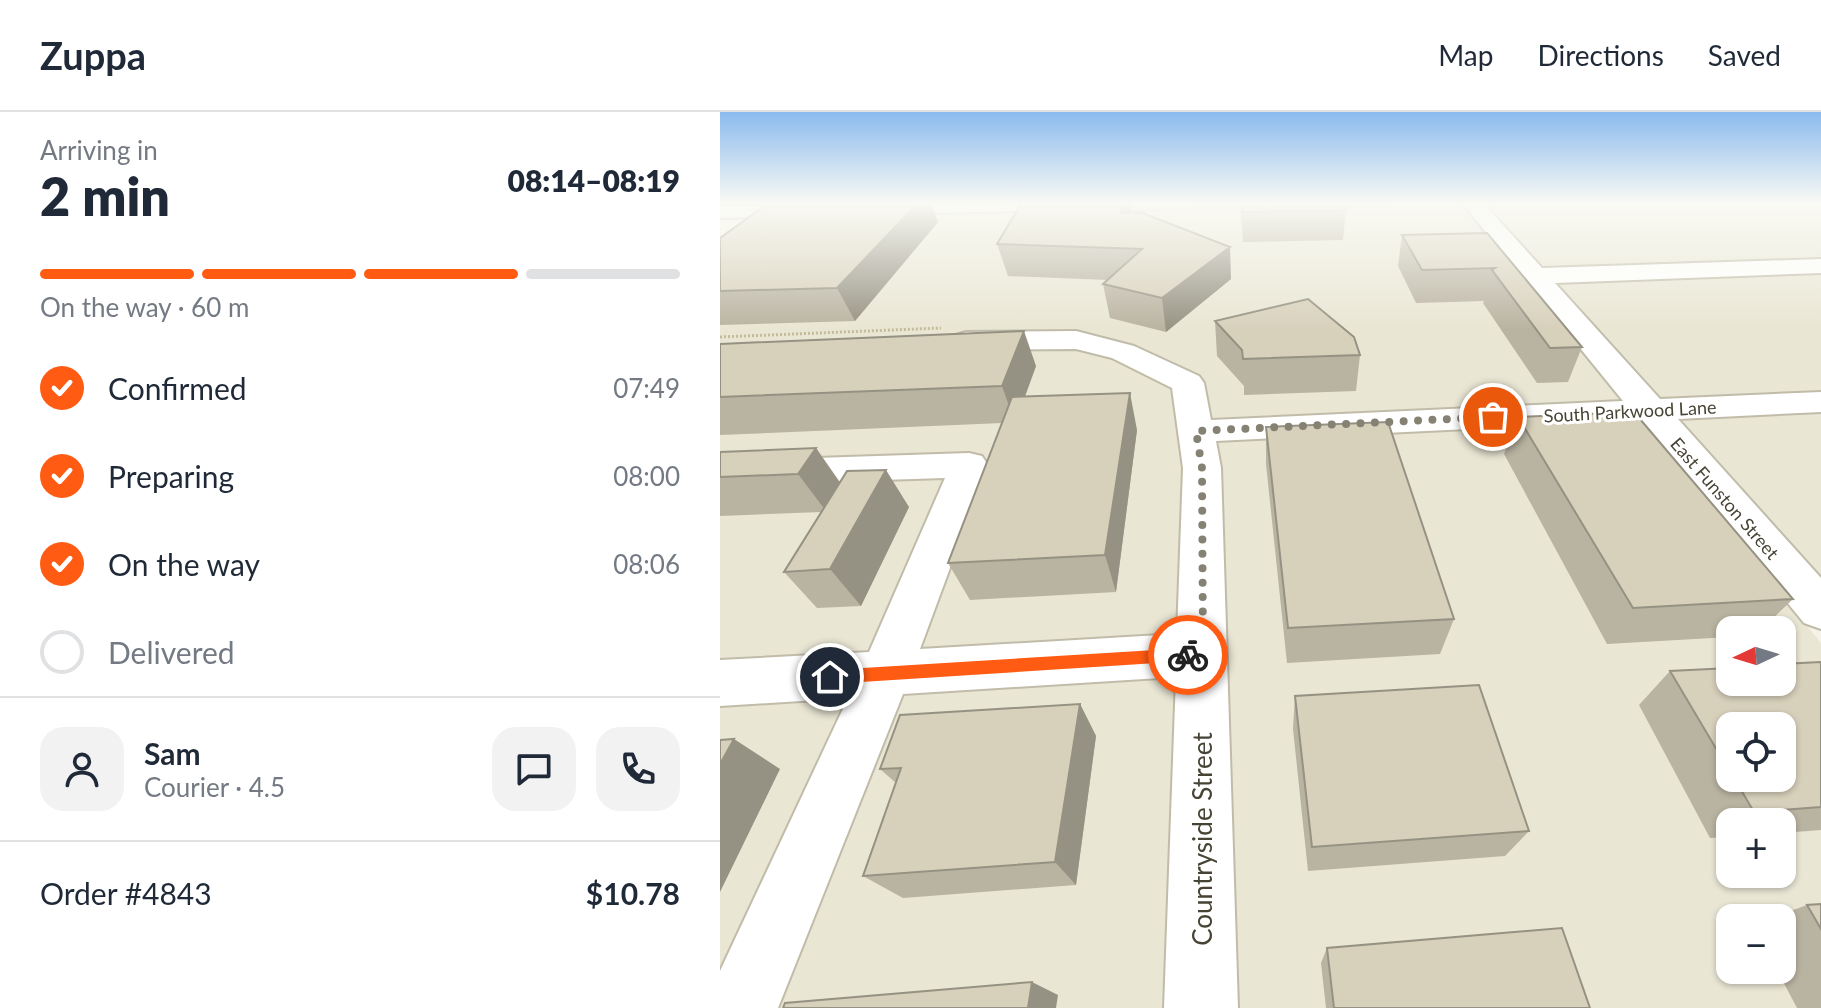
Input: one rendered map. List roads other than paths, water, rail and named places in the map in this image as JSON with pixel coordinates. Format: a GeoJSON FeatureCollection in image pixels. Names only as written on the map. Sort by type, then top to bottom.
{"type":"FeatureCollection","features":[{"type":"Feature","properties":{"kind":"street","name":"East Funston Street"},"geometry":{"type":"LineString","coordinates":[[1510,246],[1821,610]]}},
{"type":"Feature","properties":{"kind":"street"},"geometry":{"type":"LineString","coordinates":[[1536,276],[1821,266]]}},
{"type":"Feature","properties":{"kind":"street"},"geometry":{"type":"LineString","coordinates":[[948,334],[1076,340],[1123,352],[1188,383],[1196,431]]}},
{"type":"Feature","properties":{"kind":"street","name":"South Parkwood Lane"},"geometry":{"type":"LineString","coordinates":[[1196,431],[1821,402]]}},
{"type":"Feature","properties":{"kind":"street","name":"Countryside Street"},"geometry":{"type":"LineString","coordinates":[[1196,431],[1202,468],[1201,1008]]}},
{"type":"Feature","properties":{"kind":"street"},"geometry":{"type":"LineString","coordinates":[[720,473],[969,465],[885,674],[741,1008]]}},
{"type":"Feature","properties":{"kind":"street"},"geometry":{"type":"LineString","coordinates":[[720,683],[1203,654]]}}]}
